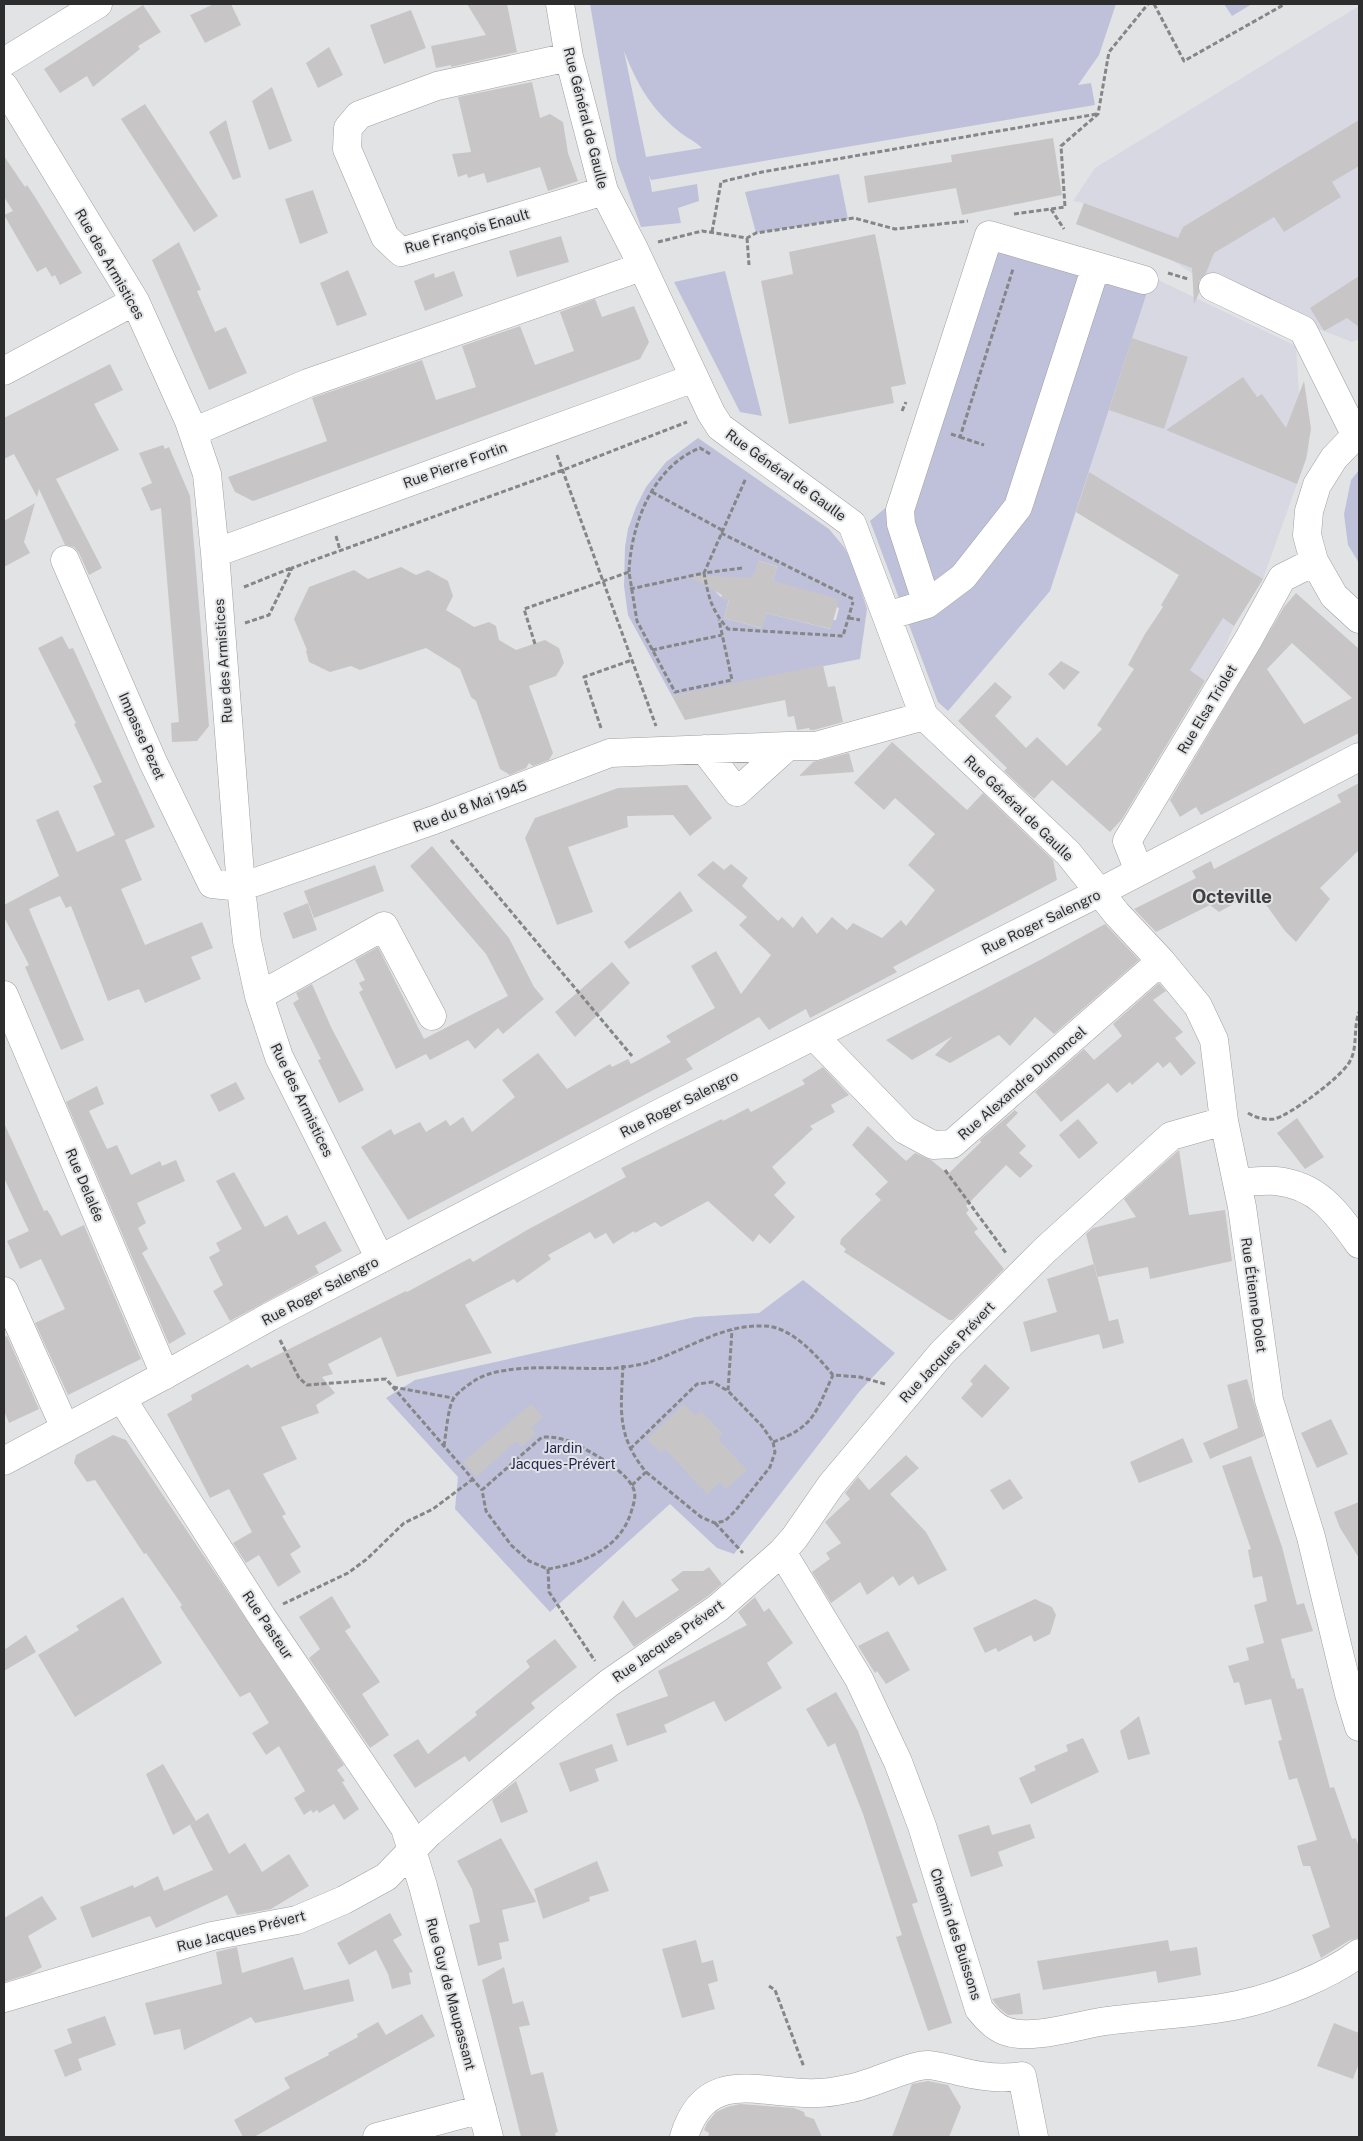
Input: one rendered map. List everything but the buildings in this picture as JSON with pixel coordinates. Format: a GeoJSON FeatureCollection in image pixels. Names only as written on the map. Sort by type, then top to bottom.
{"type":"FeatureCollection","features":[{"type":"Feature","properties":{"kind":"street"},"geometry":{"type":"LineString","coordinates":[[4,62],[98,4]]}},
{"type":"Feature","properties":{"kind":"street","name":"Rue Général de Gaulle"},"geometry":{"type":"LineString","coordinates":[[560,4],[569,57],[604,191],[638,258],[711,413],[720,427],[852,524],[924,716],[1068,853],[1100,892]]}},
{"type":"Feature","properties":{"kind":"street","name":"Rue François Enault"},"geometry":{"type":"LineString","coordinates":[[569,57],[437,86],[359,115],[348,128],[347,149],[385,237],[401,252],[604,191]]}},
{"type":"Feature","properties":{"kind":"street","name":"Rue des Armistices"},"geometry":{"type":"LineString","coordinates":[[4,86],[135,301],[193,432],[207,474],[247,942],[259,996],[279,1057],[380,1259]]}},
{"type":"Feature","properties":{"kind":"street"},"geometry":{"type":"LineString","coordinates":[[928,604],[901,524],[900,510],[989,235],[1144,280]]}},
{"type":"Feature","properties":{"kind":"street"},"geometry":{"type":"LineString","coordinates":[[193,432],[308,383],[638,258]]}},
{"type":"Feature","properties":{"kind":"street"},"geometry":{"type":"LineString","coordinates":[[887,616],[928,604],[963,577],[1018,507],[1096,266]]}},
{"type":"Feature","properties":{"kind":"street"},"geometry":{"type":"LineString","coordinates":[[1212,287],[1303,330],[1357,433],[1334,458],[1317,485],[1309,511],[1307,535],[1314,562],[1334,596],[1359,619]]}},
{"type":"Feature","properties":{"kind":"street"},"geometry":{"type":"LineString","coordinates":[[4,371],[135,301]]}},
{"type":"Feature","properties":{"kind":"street","name":"Rue Pierre Fortin"},"geometry":{"type":"LineString","coordinates":[[215,553],[694,378]]}},
{"type":"Feature","properties":{"kind":"street","name":"Impasse Pezet"},"geometry":{"type":"LineString","coordinates":[[65,560],[152,762],[212,884],[241,887]]}},
{"type":"Feature","properties":{"kind":"street","name":"Rue Elsa Triolet"},"geometry":{"type":"LineString","coordinates":[[1139,872],[1127,841],[1248,640],[1282,578],[1314,562]]}},
{"type":"Feature","properties":{"kind":"street","name":"Rue du 8 Mai 1945"},"geometry":{"type":"LineString","coordinates":[[241,887],[434,820],[610,753],[816,746],[924,716]]}},
{"type":"Feature","properties":{"kind":"street"},"geometry":{"type":"LineString","coordinates":[[704,749],[738,792],[788,746]]}},
{"type":"Feature","properties":{"kind":"street","name":"Rue Roger Salengro"},"geometry":{"type":"LineString","coordinates":[[4,1461],[380,1259],[814,1036],[1100,892],[1359,757]]}},
{"type":"Feature","properties":{"kind":"street","name":"Rue Étienne Dolet"},"geometry":{"type":"LineString","coordinates":[[1100,892],[1198,1006],[1214,1040],[1222,1109],[1238,1182],[1270,1400],[1312,1537],[1349,1694],[1359,1727]]}},
{"type":"Feature","properties":{"kind":"street"},"geometry":{"type":"LineString","coordinates":[[259,996],[384,926],[432,1016]]}},
{"type":"Feature","properties":{"kind":"street","name":"Rue Alexandre Dumoncel"},"geometry":{"type":"LineString","coordinates":[[814,1036],[905,1130],[933,1145],[952,1144],[1161,961]]}},
{"type":"Feature","properties":{"kind":"street","name":"Rue Delalée"},"geometry":{"type":"LineString","coordinates":[[4,996],[165,1376]]}},
{"type":"Feature","properties":{"kind":"street","name":"Rue Jacques Prévert"},"geometry":{"type":"LineString","coordinates":[[4,1998],[212,1936],[297,1920],[344,1900],[386,1877],[436,1826],[609,1683],[718,1608],[782,1552],[796,1537],[831,1485],[942,1353],[1022,1274],[1171,1136],[1222,1109]]}},
{"type":"Feature","properties":{"kind":"street"},"geometry":{"type":"LineString","coordinates":[[1238,1182],[1277,1181],[1305,1188],[1323,1198],[1359,1244]]}},
{"type":"Feature","properties":{"kind":"street"},"geometry":{"type":"LineString","coordinates":[[4,1291],[65,1428]]}},
{"type":"Feature","properties":{"kind":"street","name":"Rue Pasteur"},"geometry":{"type":"LineString","coordinates":[[122,1399],[262,1617],[405,1828],[412,1850]]}},
{"type":"Feature","properties":{"kind":"street","name":"Chemin des Buissons"},"geometry":{"type":"LineString","coordinates":[[782,1552],[859,1679],[898,1762],[922,1826],[979,2009],[987,2019],[1005,2031],[1026,2034],[1105,2021],[1238,2005],[1298,1986],[1343,1965],[1359,1953]]}},
{"type":"Feature","properties":{"kind":"street","name":"Rue Guy de Maupassant"},"geometry":{"type":"LineString","coordinates":[[412,1850],[489,2137]]}},
{"type":"Feature","properties":{"kind":"street"},"geometry":{"type":"LineString","coordinates":[[1026,2034],[1022,2076],[1034,2137]]}},
{"type":"Feature","properties":{"kind":"street"},"geometry":{"type":"LineString","coordinates":[[684,2137],[689,2121],[703,2102],[718,2093],[736,2088],[818,2093],[854,2088],[926,2065],[946,2067],[1005,2079],[1022,2076]]}},
{"type":"Feature","properties":{"kind":"street"},"geometry":{"type":"LineString","coordinates":[[377,2137],[482,2109]]}},
{"type":"Feature","properties":{"kind":"path"},"geometry":{"type":"LineString","coordinates":[[1004,216],[1065,206],[1061,146],[1098,114],[1109,52],[1148,4]]}},
{"type":"Feature","properties":{"kind":"path"},"geometry":{"type":"LineString","coordinates":[[1154,4],[1184,62],[1285,4]]}},
{"type":"Feature","properties":{"kind":"path"},"geometry":{"type":"LineString","coordinates":[[712,232],[721,182],[772,171],[1098,114]]}},
{"type":"Feature","properties":{"kind":"path"},"geometry":{"type":"LineString","coordinates":[[1051,209],[1064,229]]}},
{"type":"Feature","properties":{"kind":"path"},"geometry":{"type":"LineString","coordinates":[[638,258],[702,231],[747,238],[756,233],[854,218],[895,229],[976,220]]}},
{"type":"Feature","properties":{"kind":"path"},"geometry":{"type":"LineString","coordinates":[[747,238],[749,265]]}},
{"type":"Feature","properties":{"kind":"path"},"geometry":{"type":"LineString","coordinates":[[960,437],[1020,244]]}},
{"type":"Feature","properties":{"kind":"path"},"geometry":{"type":"LineString","coordinates":[[254,582],[563,470],[711,413]]}},
{"type":"Feature","properties":{"kind":"path"},"geometry":{"type":"LineString","coordinates":[[926,427],[984,445]]}},
{"type":"Feature","properties":{"kind":"path"},"geometry":{"type":"LineString","coordinates":[[548,431],[665,750]]}},
{"type":"Feature","properties":{"kind":"path"},"geometry":{"type":"LineString","coordinates":[[715,458],[700,448],[677,461],[660,477],[632,538],[628,572],[637,621],[675,692],[732,680],[719,618]]}},
{"type":"Feature","properties":{"kind":"path"},"geometry":{"type":"LineString","coordinates":[[738,472],[754,482]]}},
{"type":"Feature","properties":{"kind":"path"},"geometry":{"type":"LineString","coordinates":[[746,477],[704,573],[708,596],[715,614],[728,628],[843,636],[854,594]]}},
{"type":"Feature","properties":{"kind":"path"},"geometry":{"type":"LineString","coordinates":[[652,492],[722,532],[854,599]]}},
{"type":"Feature","properties":{"kind":"path"},"geometry":{"type":"LineString","coordinates":[[221,631],[269,615],[292,568]]}},
{"type":"Feature","properties":{"kind":"path"},"geometry":{"type":"LineString","coordinates":[[630,589],[704,573],[742,568]]}},
{"type":"Feature","properties":{"kind":"path"},"geometry":{"type":"LineString","coordinates":[[535,644],[524,609],[628,572]]}},
{"type":"Feature","properties":{"kind":"path"},"geometry":{"type":"LineString","coordinates":[[652,650],[722,635]]}},
{"type":"Feature","properties":{"kind":"path"},"geometry":{"type":"LineString","coordinates":[[610,753],[584,677],[632,660]]}},
{"type":"Feature","properties":{"kind":"path"},"geometry":{"type":"LineString","coordinates":[[434,820],[632,1056]]}},
{"type":"Feature","properties":{"kind":"path"},"geometry":{"type":"LineString","coordinates":[[1222,1109],[1260,1119],[1274,1118],[1284,1115],[1329,1084],[1350,1062],[1359,1012]]}},
{"type":"Feature","properties":{"kind":"path"},"geometry":{"type":"LineString","coordinates":[[964,1196],[1022,1274]]}},
{"type":"Feature","properties":{"kind":"path"},"geometry":{"type":"LineString","coordinates":[[269,1317],[299,1378],[307,1385],[386,1379],[482,1490],[486,1511],[510,1545],[529,1561],[548,1569],[567,1566],[607,1547],[622,1533],[630,1519],[635,1500],[634,1490],[624,1476],[600,1458],[571,1441],[555,1436],[542,1437],[482,1490]]}},
{"type":"Feature","properties":{"kind":"path"},"geometry":{"type":"LineString","coordinates":[[444,1446],[454,1398],[476,1380],[499,1371],[619,1368],[623,1365],[647,1363],[683,1349],[704,1338],[732,1330],[765,1326],[781,1331],[797,1340],[810,1350],[834,1375],[860,1376],[883,1382],[902,1399]]}},
{"type":"Feature","properties":{"kind":"path"},"geometry":{"type":"LineString","coordinates":[[728,1391],[732,1330]]}},
{"type":"Feature","properties":{"kind":"path"},"geometry":{"type":"LineString","coordinates":[[623,1365],[621,1415],[625,1440],[630,1449],[646,1472],[701,1517],[715,1523],[760,1572]]}},
{"type":"Feature","properties":{"kind":"path"},"geometry":{"type":"LineString","coordinates":[[773,1442],[792,1435],[805,1426],[817,1412],[834,1375]]}},
{"type":"Feature","properties":{"kind":"path"},"geometry":{"type":"LineString","coordinates":[[630,1449],[697,1384],[713,1382],[728,1391],[762,1426],[773,1442],[775,1452],[770,1467],[736,1510],[725,1521],[715,1523]]}},
{"type":"Feature","properties":{"kind":"path"},"geometry":{"type":"LineString","coordinates":[[392,1387],[454,1398]]}},
{"type":"Feature","properties":{"kind":"path"},"geometry":{"type":"LineString","coordinates":[[631,1486],[646,1472]]}},
{"type":"Feature","properties":{"kind":"path"},"geometry":{"type":"LineString","coordinates":[[262,1617],[287,1601],[348,1573],[366,1559],[404,1523],[433,1509],[473,1480]]}},
{"type":"Feature","properties":{"kind":"path"},"geometry":{"type":"LineString","coordinates":[[548,1569],[549,1592],[609,1683]]}},
{"type":"Feature","properties":{"kind":"path"},"geometry":{"type":"LineString","coordinates":[[769,1986],[775,1990],[803,2064],[808,2092]]}},
{"type":"Feature","properties":{"kind":"shaded area"},"geometry":{"type":"Polygon","coordinates":[[[1359,6],[1359,339],[1352,342],[1324,331],[1201,279],[1170,259],[1076,224],[1084,203],[1073,201],[1095,168],[1359,6]]]}},
{"type":"Feature","properties":{"kind":"shaded area"},"geometry":{"type":"Polygon","coordinates":[[[1152,277],[1296,346],[1299,393],[1306,403],[1310,422],[1308,453],[1263,579],[1234,626],[1209,684],[1156,644],[1192,583],[1076,512],[1152,277]]]}},
{"type":"Feature","properties":{"kind":"green space"},"geometry":{"type":"Polygon","coordinates":[[[590,4],[1116,4],[1099,55],[1078,85],[1091,83],[1095,105],[651,180],[649,175],[652,192],[697,184],[699,201],[678,208],[681,223],[641,227],[617,161],[590,4]],[[624,51],[646,157],[702,148],[683,135],[659,113],[639,84],[624,51]]]}},
{"type":"Feature","properties":{"kind":"green space"},"geometry":{"type":"Polygon","coordinates":[[[1224,4],[1252,4],[1232,16],[1224,4]]]}},
{"type":"Feature","properties":{"kind":"green space"},"geometry":{"type":"Polygon","coordinates":[[[839,174],[848,219],[756,233],[745,192],[839,174]]]}},
{"type":"Feature","properties":{"kind":"green space"},"geometry":{"type":"Polygon","coordinates":[[[983,227],[1152,277],[1050,591],[948,711],[938,702],[870,521],[896,499],[983,227]]]}},
{"type":"Feature","properties":{"kind":"green space"},"geometry":{"type":"Polygon","coordinates":[[[725,271],[762,416],[740,412],[674,282],[725,271]]]}},
{"type":"Feature","properties":{"kind":"green space"},"geometry":{"type":"Polygon","coordinates":[[[698,438],[829,529],[844,547],[852,561],[867,609],[860,659],[672,696],[628,615],[624,586],[625,547],[628,529],[646,487],[666,462],[698,438]],[[759,561],[753,578],[750,578],[749,582],[714,590],[721,597],[729,599],[724,618],[761,628],[766,613],[830,629],[833,620],[836,620],[839,608],[773,581],[777,566],[759,561]]]}},
{"type":"Feature","properties":{"kind":"green space"},"geometry":{"type":"Polygon","coordinates":[[[1359,470],[1359,563],[1348,545],[1344,514],[1351,480],[1359,470]]]}},
{"type":"Feature","properties":{"kind":"green space","name":"Jardin Jacques-Prévert"},"geometry":{"type":"Polygon","coordinates":[[[803,1280],[895,1353],[859,1392],[734,1554],[717,1548],[670,1504],[550,1612],[455,1509],[458,1477],[386,1398],[415,1380],[695,1317],[759,1313],[803,1280]]]}},
{"type":"Feature","properties":{"kind":"district","name":"Octeville"},"geometry":{"type":"Point","coordinates":[1232,896]}}]}
